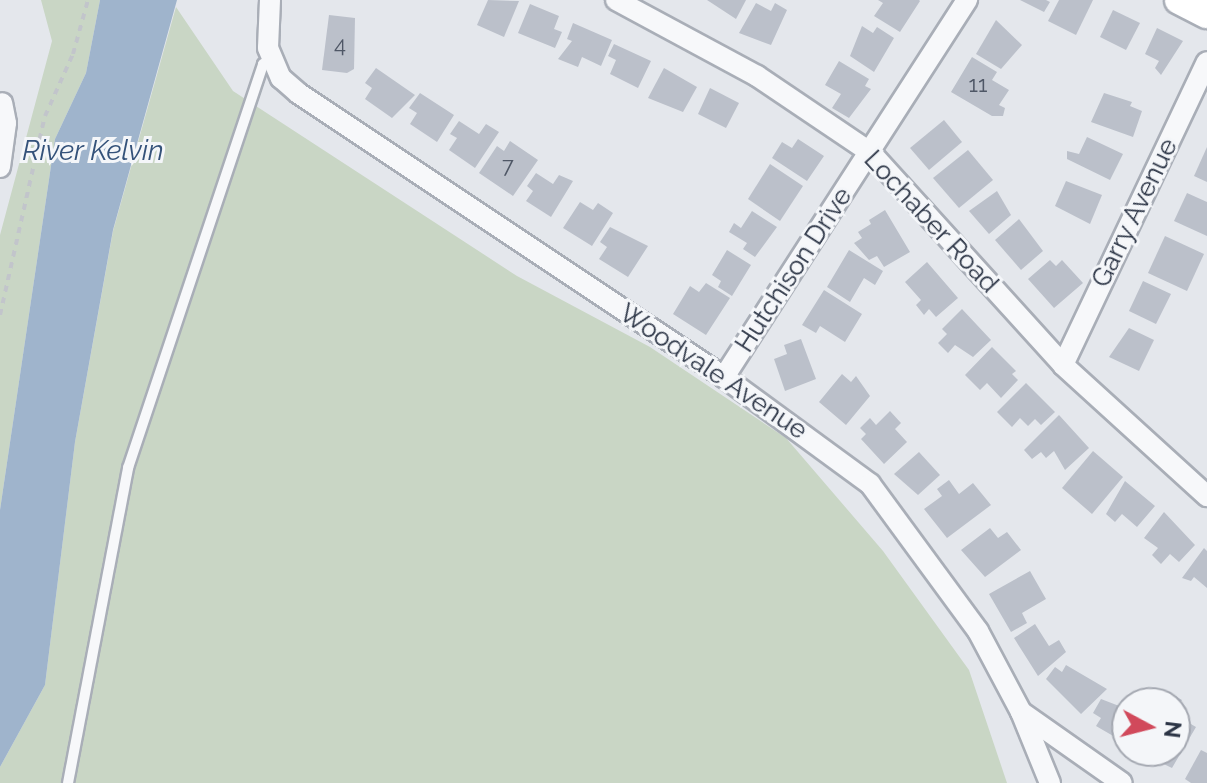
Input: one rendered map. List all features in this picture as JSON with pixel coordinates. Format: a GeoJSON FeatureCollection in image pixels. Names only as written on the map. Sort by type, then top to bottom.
{"type":"FeatureCollection","features":[{"type":"Feature","properties":{"kind":"street"},"geometry":{"type":"LineString","coordinates":[[270,0],[266,27],[272,59]]}},
{"type":"Feature","properties":{"kind":"street","name":"Lochaber Road"},"geometry":{"type":"LineString","coordinates":[[616,0],[757,76],[871,153],[1063,365],[1207,496]]}},
{"type":"Feature","properties":{"kind":"street","name":"Hutchison Drive"},"geometry":{"type":"LineString","coordinates":[[724,377],[967,0]]}},
{"type":"Feature","properties":{"kind":"street"},"geometry":{"type":"LineString","coordinates":[[1179,0],[1207,14]]}},
{"type":"Feature","properties":{"kind":"street","name":"Woodvale Avenue"},"geometry":{"type":"LineString","coordinates":[[272,59],[298,93],[724,377],[870,484],[978,631],[1021,712],[1050,783]]}},
{"type":"Feature","properties":{"kind":"street","name":"Garry Avenue"},"geometry":{"type":"LineString","coordinates":[[1063,365],[1207,62]]}},
{"type":"Feature","properties":{"kind":"street"},"geometry":{"type":"LineString","coordinates":[[0,167],[6,123],[1,102]]}},
{"type":"Feature","properties":{"kind":"street"},"geometry":{"type":"LineString","coordinates":[[1021,712],[1122,783]]}},
{"type":"Feature","properties":{"kind":"lane"},"geometry":{"type":"LineString","coordinates":[[68,783],[128,468],[263,64],[272,59]]}},
{"type":"Feature","properties":{"kind":"path"},"geometry":{"type":"LineString","coordinates":[[0,315],[45,116],[73,54],[88,0]]}},
{"type":"Feature","properties":{"kind":"green space"},"geometry":{"type":"Polygon","coordinates":[[[41,0],[100,0],[86,73],[55,139],[0,510],[0,235],[52,41],[41,0]]]}},
{"type":"Feature","properties":{"kind":"green space"},"geometry":{"type":"Polygon","coordinates":[[[176,7],[233,91],[517,276],[650,347],[786,438],[883,551],[969,670],[1007,783],[0,783],[0,767],[45,685],[75,442],[113,231],[176,7]]]}},
{"type":"Feature","properties":{"kind":"water","name":"River Kelvin"},"geometry":{"type":"Polygon","coordinates":[[[100,0],[177,0],[113,230],[75,442],[45,685],[0,767],[0,510],[55,139],[86,73],[100,0]]]}},
{"type":"Feature","properties":{"kind":"building"},"geometry":{"type":"Polygon","coordinates":[[[488,0],[519,1],[504,37],[477,25],[488,0]]]}},
{"type":"Feature","properties":{"kind":"building"},"geometry":{"type":"Polygon","coordinates":[[[707,0],[746,0],[736,19],[707,0]]]}},
{"type":"Feature","properties":{"kind":"building"},"geometry":{"type":"Polygon","coordinates":[[[878,0],[920,1],[900,32],[874,16],[883,3],[878,0]]]}},
{"type":"Feature","properties":{"kind":"building"},"geometry":{"type":"Polygon","coordinates":[[[1020,0],[1046,0],[1050,2],[1044,12],[1020,0]]]}},
{"type":"Feature","properties":{"kind":"building"},"geometry":{"type":"Polygon","coordinates":[[[1059,0],[1093,0],[1076,35],[1048,21],[1059,0]]]}},
{"type":"Feature","properties":{"kind":"building"},"geometry":{"type":"Polygon","coordinates":[[[756,3],[771,11],[775,3],[787,10],[771,45],[739,33],[756,3]]]}},
{"type":"Feature","properties":{"kind":"building"},"geometry":{"type":"Polygon","coordinates":[[[530,4],[559,16],[554,29],[562,32],[555,48],[518,33],[530,4]]]}},
{"type":"Feature","properties":{"kind":"building"},"geometry":{"type":"Polygon","coordinates":[[[1113,10],[1140,23],[1126,50],[1100,37],[1113,10]]]}},
{"type":"Feature","properties":{"kind":"building"},"geometry":{"type":"Polygon","coordinates":[[[329,15],[355,18],[354,69],[347,73],[322,70],[329,15]]]}},
{"type":"Feature","properties":{"kind":"building"},"geometry":{"type":"Polygon","coordinates":[[[996,20],[1022,45],[1001,69],[976,54],[996,20]]]}},
{"type":"Feature","properties":{"kind":"building"},"geometry":{"type":"Polygon","coordinates":[[[573,23],[612,40],[601,66],[582,57],[578,67],[558,59],[572,41],[567,39],[573,23]]]}},
{"type":"Feature","properties":{"kind":"building"},"geometry":{"type":"Polygon","coordinates":[[[862,26],[873,33],[877,27],[894,38],[874,72],[850,56],[862,26]]]}},
{"type":"Feature","properties":{"kind":"building"},"geometry":{"type":"Polygon","coordinates":[[[1157,28],[1183,41],[1161,75],[1155,68],[1159,61],[1145,54],[1157,28]]]}},
{"type":"Feature","properties":{"kind":"building"},"geometry":{"type":"Polygon","coordinates":[[[614,44],[651,61],[638,88],[610,74],[616,60],[608,56],[614,44]]]}},
{"type":"Feature","properties":{"kind":"building"},"geometry":{"type":"Polygon","coordinates":[[[972,57],[997,72],[992,80],[1009,90],[999,105],[1005,108],[1003,116],[992,116],[951,92],[972,57]]]}},
{"type":"Feature","properties":{"kind":"building"},"geometry":{"type":"Polygon","coordinates":[[[839,61],[869,79],[865,86],[871,89],[849,118],[832,108],[841,94],[825,85],[839,61]]]}},
{"type":"Feature","properties":{"kind":"building"},"geometry":{"type":"Polygon","coordinates":[[[376,68],[415,95],[392,118],[365,99],[372,88],[365,83],[376,68]]]}},
{"type":"Feature","properties":{"kind":"building"},"geometry":{"type":"Polygon","coordinates":[[[664,68],[697,87],[683,112],[648,98],[664,68]]]}},
{"type":"Feature","properties":{"kind":"building"},"geometry":{"type":"Polygon","coordinates":[[[710,88],[739,103],[726,128],[698,114],[710,88]]]}},
{"type":"Feature","properties":{"kind":"building"},"geometry":{"type":"Polygon","coordinates":[[[420,93],[454,115],[437,142],[410,124],[417,113],[409,108],[420,93]]]}},
{"type":"Feature","properties":{"kind":"building"},"geometry":{"type":"Polygon","coordinates":[[[1104,93],[1132,102],[1130,106],[1142,111],[1133,137],[1091,122],[1104,93]]]}},
{"type":"Feature","properties":{"kind":"building"},"geometry":{"type":"Polygon","coordinates":[[[944,120],[962,142],[929,170],[910,148],[944,120]]]}},
{"type":"Feature","properties":{"kind":"building"},"geometry":{"type":"Polygon","coordinates":[[[459,121],[479,134],[486,124],[499,132],[475,168],[449,150],[457,138],[450,134],[459,121]]]}},
{"type":"Feature","properties":{"kind":"building"},"geometry":{"type":"Polygon","coordinates":[[[1087,137],[1123,154],[1110,180],[1067,159],[1067,151],[1079,154],[1087,137]]]}},
{"type":"Feature","properties":{"kind":"building"},"geometry":{"type":"Polygon","coordinates":[[[798,139],[824,156],[807,181],[772,158],[782,142],[792,148],[798,139]]]}},
{"type":"Feature","properties":{"kind":"building"},"geometry":{"type":"Polygon","coordinates":[[[510,141],[538,160],[513,196],[479,173],[497,146],[504,151],[510,141]]]}},
{"type":"Feature","properties":{"kind":"building"},"geometry":{"type":"Polygon","coordinates":[[[1207,147],[1207,182],[1194,176],[1207,147]]]}},
{"type":"Feature","properties":{"kind":"building"},"geometry":{"type":"Polygon","coordinates":[[[968,150],[993,180],[959,208],[933,178],[968,150]]]}},
{"type":"Feature","properties":{"kind":"building"},"geometry":{"type":"Polygon","coordinates":[[[770,164],[803,186],[780,221],[748,199],[770,164]]]}},
{"type":"Feature","properties":{"kind":"building"},"geometry":{"type":"Polygon","coordinates":[[[536,173],[553,184],[559,175],[573,181],[551,217],[526,201],[533,191],[527,186],[536,173]]]}},
{"type":"Feature","properties":{"kind":"building"},"geometry":{"type":"Polygon","coordinates":[[[1066,181],[1102,195],[1090,224],[1055,206],[1066,181]]]}},
{"type":"Feature","properties":{"kind":"building"},"geometry":{"type":"Polygon","coordinates":[[[997,191],[1011,215],[989,234],[969,211],[997,191]]]}},
{"type":"Feature","properties":{"kind":"building"},"geometry":{"type":"Polygon","coordinates":[[[1187,193],[1207,202],[1207,236],[1174,221],[1187,193]]]}},
{"type":"Feature","properties":{"kind":"building"},"geometry":{"type":"Polygon","coordinates":[[[580,202],[593,210],[598,203],[613,213],[592,246],[563,228],[580,202]]]}},
{"type":"Feature","properties":{"kind":"building"},"geometry":{"type":"Polygon","coordinates":[[[885,210],[910,252],[884,267],[877,256],[869,260],[854,243],[862,238],[858,232],[871,224],[869,220],[885,210]]]}},
{"type":"Feature","properties":{"kind":"building"},"geometry":{"type":"Polygon","coordinates":[[[752,211],[777,227],[755,257],[743,249],[747,243],[729,232],[734,223],[741,228],[752,211]]]}},
{"type":"Feature","properties":{"kind":"building"},"geometry":{"type":"Polygon","coordinates":[[[1019,219],[1043,251],[1021,270],[995,240],[1019,219]]]}},
{"type":"Feature","properties":{"kind":"building"},"geometry":{"type":"Polygon","coordinates":[[[610,227],[648,246],[628,277],[599,259],[607,247],[600,242],[610,227]]]}},
{"type":"Feature","properties":{"kind":"building"},"geometry":{"type":"Polygon","coordinates":[[[1165,236],[1204,254],[1187,291],[1148,273],[1165,236]]]}},
{"type":"Feature","properties":{"kind":"building"},"geometry":{"type":"Polygon","coordinates":[[[727,250],[751,265],[732,296],[718,287],[721,281],[712,275],[727,250]]]}},
{"type":"Feature","properties":{"kind":"building"},"geometry":{"type":"Polygon","coordinates":[[[849,250],[883,271],[875,285],[864,278],[850,302],[827,287],[849,250]]]}},
{"type":"Feature","properties":{"kind":"building"},"geometry":{"type":"Polygon","coordinates":[[[1050,260],[1056,266],[1062,260],[1083,283],[1054,308],[1028,279],[1050,260]]]}},
{"type":"Feature","properties":{"kind":"building"},"geometry":{"type":"Polygon","coordinates":[[[927,262],[958,298],[936,317],[929,309],[924,315],[916,305],[921,300],[905,282],[927,262]]]}},
{"type":"Feature","properties":{"kind":"building"},"geometry":{"type":"Polygon","coordinates":[[[1143,281],[1171,294],[1156,324],[1129,311],[1143,281]]]}},
{"type":"Feature","properties":{"kind":"building"},"geometry":{"type":"Polygon","coordinates":[[[706,283],[730,298],[706,335],[673,314],[690,286],[699,292],[706,283]]]}},
{"type":"Feature","properties":{"kind":"building"},"geometry":{"type":"Polygon","coordinates":[[[824,290],[862,314],[845,342],[820,326],[816,333],[802,325],[824,290]]]}},
{"type":"Feature","properties":{"kind":"building"},"geometry":{"type":"Polygon","coordinates":[[[962,309],[991,340],[973,357],[955,345],[948,353],[938,343],[947,334],[942,329],[962,309]]]}},
{"type":"Feature","properties":{"kind":"building"},"geometry":{"type":"Polygon","coordinates":[[[1129,328],[1154,340],[1139,371],[1109,357],[1129,328]]]}},
{"type":"Feature","properties":{"kind":"building"},"geometry":{"type":"Polygon","coordinates":[[[801,339],[816,379],[785,391],[774,359],[787,354],[784,345],[801,339]]]}},
{"type":"Feature","properties":{"kind":"building"},"geometry":{"type":"Polygon","coordinates":[[[992,347],[1016,371],[1012,374],[1018,380],[1001,398],[987,383],[980,390],[965,375],[992,347]]]}},
{"type":"Feature","properties":{"kind":"building"},"geometry":{"type":"Polygon","coordinates":[[[842,374],[851,382],[856,376],[870,396],[846,425],[819,402],[842,374]]]}},
{"type":"Feature","properties":{"kind":"building"},"geometry":{"type":"Polygon","coordinates":[[[1026,383],[1055,412],[1041,425],[1035,419],[1028,426],[1020,418],[1012,427],[997,412],[1026,383]]]}},
{"type":"Feature","properties":{"kind":"building"},"geometry":{"type":"Polygon","coordinates":[[[890,411],[901,423],[895,429],[907,442],[884,464],[861,439],[866,434],[860,428],[870,418],[876,425],[890,411]]]}},
{"type":"Feature","properties":{"kind":"building"},"geometry":{"type":"Polygon","coordinates":[[[1059,415],[1089,448],[1065,470],[1054,451],[1046,458],[1041,452],[1032,459],[1024,450],[1059,415]]]}},
{"type":"Feature","properties":{"kind":"building"},"geometry":{"type":"Polygon","coordinates":[[[1093,451],[1123,477],[1092,514],[1062,488],[1093,451]]]}},
{"type":"Feature","properties":{"kind":"building"},"geometry":{"type":"Polygon","coordinates":[[[919,452],[940,475],[918,495],[894,474],[919,452]]]}},
{"type":"Feature","properties":{"kind":"building"},"geometry":{"type":"Polygon","coordinates":[[[949,480],[959,494],[973,483],[991,505],[947,538],[924,509],[942,496],[937,489],[949,480]]]}},
{"type":"Feature","properties":{"kind":"building"},"geometry":{"type":"Polygon","coordinates":[[[1125,481],[1155,506],[1137,527],[1122,514],[1115,522],[1106,514],[1125,481]]]}},
{"type":"Feature","properties":{"kind":"building"},"geometry":{"type":"Polygon","coordinates":[[[1164,512],[1195,545],[1179,562],[1170,554],[1161,564],[1152,555],[1158,548],[1144,538],[1164,512]]]}},
{"type":"Feature","properties":{"kind":"building"},"geometry":{"type":"Polygon","coordinates":[[[990,528],[998,538],[1007,532],[1021,550],[985,577],[961,550],[990,528]]]}},
{"type":"Feature","properties":{"kind":"building"},"geometry":{"type":"Polygon","coordinates":[[[1204,548],[1207,551],[1207,588],[1194,577],[1191,581],[1182,578],[1204,548]]]}},
{"type":"Feature","properties":{"kind":"building"},"geometry":{"type":"Polygon","coordinates":[[[1030,571],[1046,599],[1022,613],[1027,623],[1011,632],[989,594],[1030,571]]]}},
{"type":"Feature","properties":{"kind":"building"},"geometry":{"type":"Polygon","coordinates":[[[1035,624],[1049,646],[1059,640],[1066,652],[1038,676],[1014,638],[1035,624]]]}},
{"type":"Feature","properties":{"kind":"building"},"geometry":{"type":"Polygon","coordinates":[[[1066,665],[1107,689],[1081,714],[1046,679],[1055,667],[1062,672],[1066,665]]]}},
{"type":"Feature","properties":{"kind":"building"},"geometry":{"type":"Polygon","coordinates":[[[1101,699],[1111,703],[1111,735],[1096,726],[1101,718],[1093,713],[1101,699]]]}},
{"type":"Feature","properties":{"kind":"building"},"geometry":{"type":"Polygon","coordinates":[[[1201,750],[1207,753],[1207,783],[1191,783],[1185,779],[1201,750]]]}}]}
